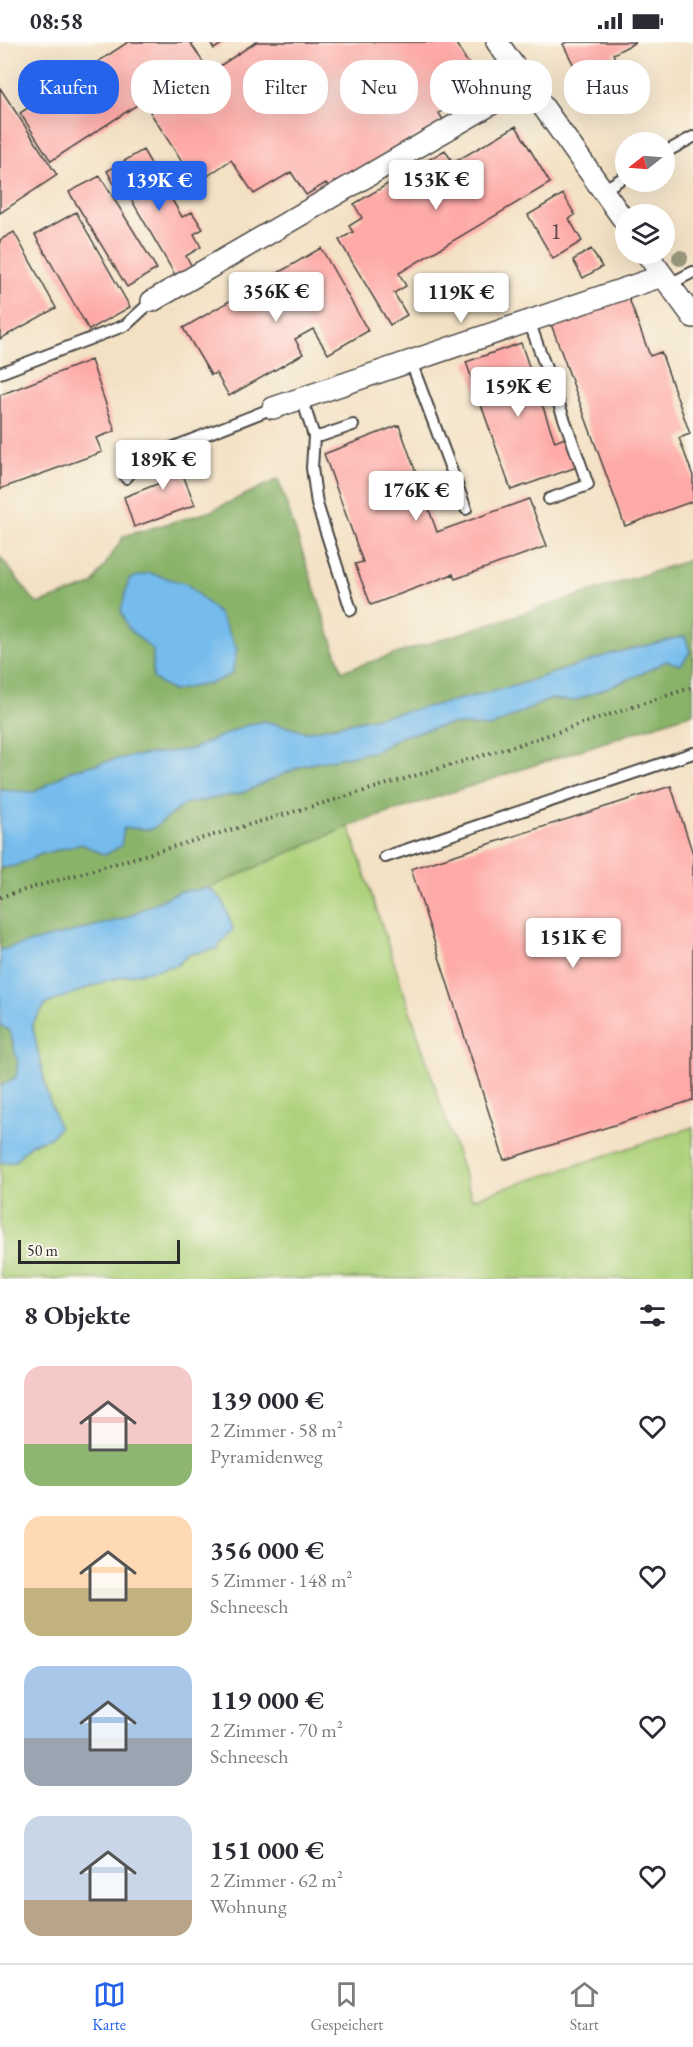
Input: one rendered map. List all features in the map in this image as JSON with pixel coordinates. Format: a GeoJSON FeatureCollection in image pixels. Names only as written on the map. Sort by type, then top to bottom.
{"type":"FeatureCollection","features":[{"type":"Feature","properties":{"kind":"street"},"geometry":{"type":"LineString","coordinates":[[497,42],[509,60]]}},
{"type":"Feature","properties":{"kind":"street"},"geometry":{"type":"LineString","coordinates":[[152,301],[474,114]]}},
{"type":"Feature","properties":{"kind":"street"},"geometry":{"type":"LineString","coordinates":[[548,114],[615,207]]}},
{"type":"Feature","properties":{"kind":"street"},"geometry":{"type":"LineString","coordinates":[[654,264],[693,317]]}},
{"type":"Feature","properties":{"kind":"street"},"geometry":{"type":"LineString","coordinates":[[273,408],[529,321],[665,280]]}},
{"type":"Feature","properties":{"kind":"lane"},"geometry":{"type":"LineString","coordinates":[[675,147],[693,137]]}},
{"type":"Feature","properties":{"kind":"lane"},"geometry":{"type":"LineString","coordinates":[[603,190],[615,183]]}},
{"type":"Feature","properties":{"kind":"lane"},"geometry":{"type":"LineString","coordinates":[[665,280],[693,272]]}},
{"type":"Feature","properties":{"kind":"lane"},"geometry":{"type":"LineString","coordinates":[[0,373],[126,325],[152,301]]}},
{"type":"Feature","properties":{"kind":"lane"},"geometry":{"type":"LineString","coordinates":[[529,321],[588,485],[549,499]]}},
{"type":"Feature","properties":{"kind":"lane"},"geometry":{"type":"LineString","coordinates":[[411,362],[466,508]]}},
{"type":"Feature","properties":{"kind":"lane"},"geometry":{"type":"LineString","coordinates":[[302,399],[314,436],[312,468],[317,504],[351,610]]}},
{"type":"Feature","properties":{"kind":"lane"},"geometry":{"type":"LineString","coordinates":[[126,478],[139,464],[151,456],[273,408]]}},
{"type":"Feature","properties":{"kind":"lane"},"geometry":{"type":"LineString","coordinates":[[314,436],[321,436],[353,425]]}},
{"type":"Feature","properties":{"kind":"lane"},"geometry":{"type":"LineString","coordinates":[[385,857],[693,753]]}},
{"type":"Feature","properties":{"kind":"path"},"geometry":{"type":"LineString","coordinates":[[0,897],[448,766],[693,687]]}},
{"type":"Feature","properties":{"kind":"green space"},"geometry":{"type":"Polygon","coordinates":[[[278,479],[342,671],[693,559],[693,713],[349,826],[209,888],[178,892],[123,919],[0,950],[0,868],[15,866],[41,854],[82,844],[124,828],[152,829],[185,804],[242,793],[304,765],[376,751],[402,736],[451,724],[490,727],[550,699],[574,701],[690,652],[518,685],[306,732],[265,721],[244,726],[192,749],[126,757],[72,770],[35,792],[0,790],[0,557],[37,604],[92,585],[124,536],[209,512],[278,479]],[[153,650],[153,678],[172,691],[153,650]]]}},
{"type":"Feature","properties":{"kind":"green space"},"geometry":{"type":"Polygon","coordinates":[[[349,826],[472,1199],[693,1127],[693,1279],[3,1279],[0,1275],[0,1163],[14,1162],[31,1144],[50,1138],[58,1127],[47,1093],[32,1023],[46,1004],[108,980],[177,965],[189,954],[216,949],[223,901],[209,888],[349,826]]]}},
{"type":"Feature","properties":{"kind":"green space"},"geometry":{"type":"Polygon","coordinates":[[[0,1025],[10,1031],[18,1063],[16,1077],[0,1087],[0,1025]]]}},
{"type":"Feature","properties":{"kind":"water"},"geometry":{"type":"Polygon","coordinates":[[[149,573],[187,584],[220,615],[237,649],[232,674],[212,683],[172,691],[153,678],[153,650],[128,628],[121,611],[129,579],[149,573]]]}},
{"type":"Feature","properties":{"kind":"water"},"geometry":{"type":"Polygon","coordinates":[[[685,636],[690,652],[681,665],[666,661],[643,673],[574,701],[550,699],[490,727],[451,724],[402,736],[376,751],[304,765],[242,793],[185,804],[152,829],[124,828],[121,846],[105,855],[82,844],[41,854],[15,866],[0,868],[0,790],[35,792],[72,770],[126,757],[192,749],[244,726],[265,721],[306,732],[445,703],[518,685],[610,654],[685,636]]]}},
{"type":"Feature","properties":{"kind":"water"},"geometry":{"type":"Polygon","coordinates":[[[209,888],[223,901],[233,929],[216,949],[189,954],[177,965],[108,980],[46,1004],[32,1024],[47,1093],[59,1127],[50,1138],[31,1144],[14,1162],[0,1163],[0,1087],[16,1077],[18,1063],[10,1031],[0,1025],[0,950],[123,919],[178,892],[209,888]]]}},
{"type":"Feature","properties":{"kind":"building"},"geometry":{"type":"Polygon","coordinates":[[[128,42],[190,42],[202,60],[131,60],[131,109],[51,161],[21,114],[119,114],[119,60],[101,60],[128,42]]]}},
{"type":"Feature","properties":{"kind":"building"},"geometry":{"type":"Polygon","coordinates":[[[210,42],[225,42],[214,49],[210,42]]]}},
{"type":"Feature","properties":{"kind":"building"},"geometry":{"type":"Polygon","coordinates":[[[256,42],[455,42],[466,60],[430,60],[430,114],[440,114],[443,120],[330,188],[326,183],[306,195],[291,172],[254,194],[231,160],[196,184],[151,114],[231,114],[231,60],[229,60],[256,42]]]}},
{"type":"Feature","properties":{"kind":"building"},"geometry":{"type":"Polygon","coordinates":[[[567,42],[636,42],[613,54],[616,60],[571,60],[563,44],[567,42]]]}},
{"type":"Feature","properties":{"kind":"building"},"geometry":{"type":"Polygon","coordinates":[[[0,88],[57,175],[0,213],[0,88]]]}},
{"type":"Feature","properties":{"kind":"building"},"geometry":{"type":"Polygon","coordinates":[[[516,126],[550,183],[399,273],[406,286],[394,293],[407,315],[390,325],[339,240],[353,232],[349,226],[362,218],[354,204],[445,150],[453,163],[516,126]]]}},
{"type":"Feature","properties":{"kind":"building"},"geometry":{"type":"Polygon","coordinates":[[[143,150],[182,217],[192,212],[203,229],[194,234],[201,247],[186,256],[194,270],[178,280],[120,180],[114,184],[107,171],[143,150]]]}},
{"type":"Feature","properties":{"kind":"building"},"geometry":{"type":"Polygon","coordinates":[[[100,176],[157,269],[127,287],[69,192],[100,176]]]}},
{"type":"Feature","properties":{"kind":"building"},"geometry":{"type":"Polygon","coordinates":[[[563,194],[575,215],[569,219],[582,241],[553,259],[528,215],[563,194]]]}},
{"type":"Feature","properties":{"kind":"building"},"geometry":{"type":"Polygon","coordinates":[[[76,212],[130,307],[89,330],[35,235],[76,212]]]}},
{"type":"Feature","properties":{"kind":"building"},"geometry":{"type":"Polygon","coordinates":[[[14,232],[56,308],[0,339],[0,240],[14,232]]]}},
{"type":"Feature","properties":{"kind":"building"},"geometry":{"type":"Polygon","coordinates":[[[321,248],[368,331],[328,354],[313,329],[295,339],[303,354],[229,396],[216,373],[211,375],[183,328],[321,248]]]}},
{"type":"Feature","properties":{"kind":"building"},"geometry":{"type":"Polygon","coordinates":[[[591,249],[602,267],[583,278],[573,260],[591,249]]]}},
{"type":"Feature","properties":{"kind":"building"},"geometry":{"type":"Polygon","coordinates":[[[628,296],[650,356],[661,352],[690,434],[679,438],[693,476],[693,501],[625,526],[551,324],[628,296]]]}},
{"type":"Feature","properties":{"kind":"building"},"geometry":{"type":"Polygon","coordinates":[[[521,343],[555,442],[567,437],[577,467],[511,490],[466,362],[521,343]]]}},
{"type":"Feature","properties":{"kind":"building"},"geometry":{"type":"Polygon","coordinates":[[[91,360],[115,431],[96,438],[102,452],[0,489],[0,395],[91,360]]]}},
{"type":"Feature","properties":{"kind":"building"},"geometry":{"type":"Polygon","coordinates":[[[399,425],[437,532],[529,499],[547,546],[455,579],[453,574],[371,605],[355,564],[363,562],[324,454],[399,425]]]}},
{"type":"Feature","properties":{"kind":"building"},"geometry":{"type":"Polygon","coordinates":[[[185,447],[194,469],[172,478],[183,475],[195,505],[134,527],[124,497],[165,481],[156,458],[185,447]]]}},
{"type":"Feature","properties":{"kind":"building"},"geometry":{"type":"Polygon","coordinates":[[[671,786],[693,854],[693,1100],[504,1160],[411,869],[671,786]]]}}]}
